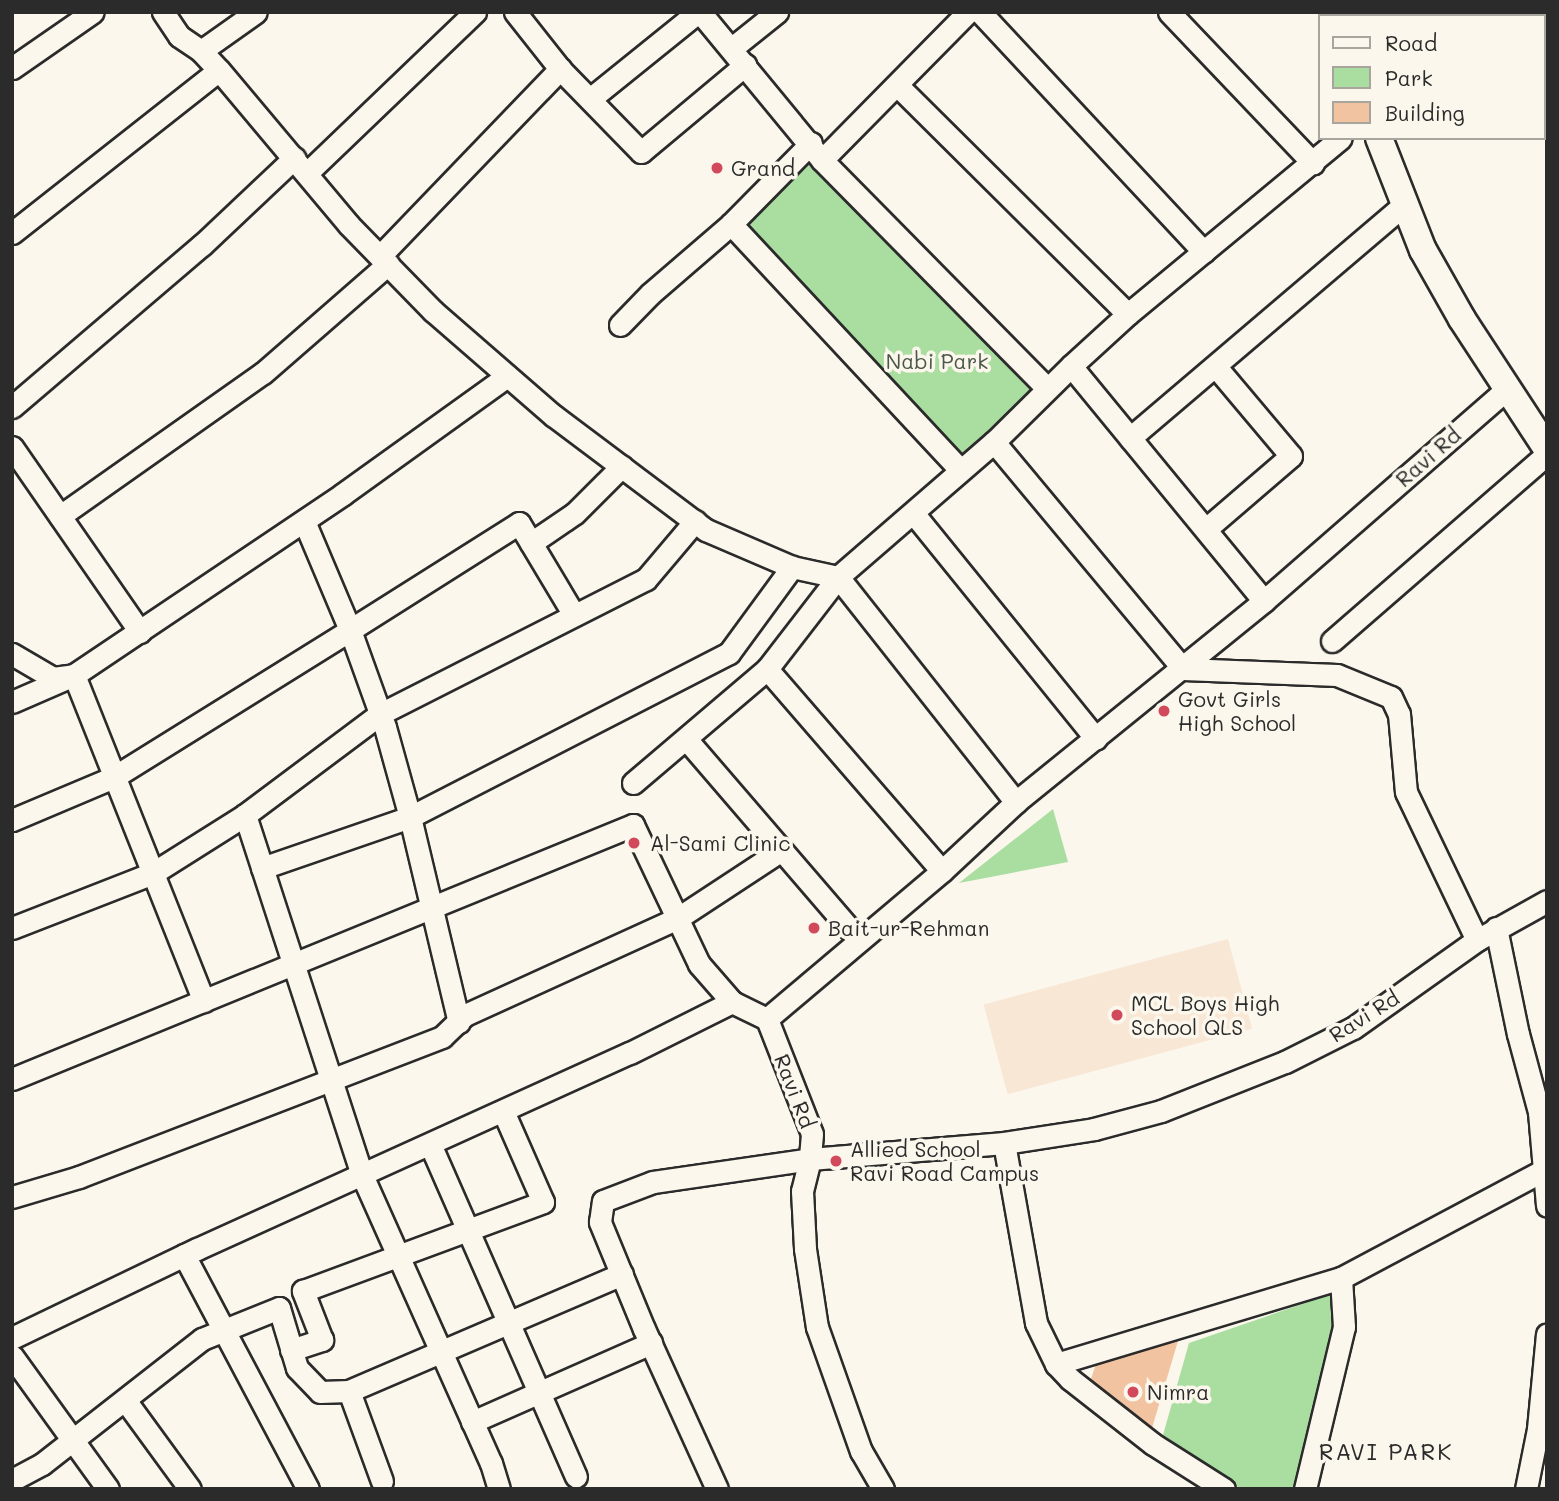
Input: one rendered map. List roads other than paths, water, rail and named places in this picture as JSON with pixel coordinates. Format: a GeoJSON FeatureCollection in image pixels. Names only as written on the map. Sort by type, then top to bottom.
{"type":"FeatureCollection","features":[{"type":"Feature","properties":{"kind":"street"},"geometry":{"type":"LineString","coordinates":[[12,68],[93,12]]}},
{"type":"Feature","properties":{"kind":"street"},"geometry":{"type":"LineString","coordinates":[[163,12],[178,36],[201,51],[219,70],[384,260],[433,311],[554,416],[706,530],[792,567],[838,577],[1016,802]]}},
{"type":"Feature","properties":{"kind":"street"},"geometry":{"type":"LineString","coordinates":[[201,51],[256,12]]}},
{"type":"Feature","properties":{"kind":"street"},"geometry":{"type":"LineString","coordinates":[[12,407],[300,165],[475,12]]}},
{"type":"Feature","properties":{"kind":"street"},"geometry":{"type":"LineString","coordinates":[[515,12],[560,69],[641,152],[745,65]]}},
{"type":"Feature","properties":{"kind":"street"},"geometry":{"type":"LineString","coordinates":[[590,99],[699,12],[817,152],[1047,388]]}},
{"type":"Feature","properties":{"kind":"street"},"geometry":{"type":"LineString","coordinates":[[732,48],[777,12]]}},
{"type":"Feature","properties":{"kind":"street"},"geometry":{"type":"LineString","coordinates":[[620,326],[650,294],[897,85],[968,12]]}},
{"type":"Feature","properties":{"kind":"street"},"geometry":{"type":"LineString","coordinates":[[981,12],[1204,252]]}},
{"type":"Feature","properties":{"kind":"street"},"geometry":{"type":"LineString","coordinates":[[1169,12],[1313,163]]}},
{"type":"Feature","properties":{"kind":"street"},"geometry":{"type":"LineString","coordinates":[[60,516],[263,373],[384,260],[560,69]]}},
{"type":"Feature","properties":{"kind":"street"},"geometry":{"type":"LineString","coordinates":[[12,233],[219,70]]}},
{"type":"Feature","properties":{"kind":"street"},"geometry":{"type":"LineString","coordinates":[[897,85],[1128,314]]}},
{"type":"Feature","properties":{"kind":"street"},"geometry":{"type":"LineString","coordinates":[[633,783],[687,740],[766,668],[838,577],[994,442],[1047,388],[1128,314],[1339,140]]}},
{"type":"Feature","properties":{"kind":"street"},"geometry":{"type":"LineString","coordinates":[[1332,641],[1547,452],[1462,318],[1423,250],[1379,140]]}},
{"type":"Feature","properties":{"kind":"street"},"geometry":{"type":"LineString","coordinates":[[1130,438],[1406,203]]}},
{"type":"Feature","properties":{"kind":"street"},"geometry":{"type":"LineString","coordinates":[[731,224],[960,470]]}},
{"type":"Feature","properties":{"kind":"street"},"geometry":{"type":"LineString","coordinates":[[1071,366],[1264,601]]}},
{"type":"Feature","properties":{"kind":"street"},"geometry":{"type":"LineString","coordinates":[[1206,529],[1292,456],[1216,367]]}},
{"type":"Feature","properties":{"kind":"street"},"geometry":{"type":"LineString","coordinates":[[12,702],[74,675],[140,632],[304,521],[507,376]]}},
{"type":"Feature","properties":{"kind":"street","name":"Ravi Rd"},"geometry":{"type":"LineString","coordinates":[[1508,388],[1264,601],[1016,802],[942,871],[767,1019],[812,1134],[810,1158],[1004,1143],[1094,1129],[1161,1111],[1285,1062],[1353,1028],[1477,940],[1547,901]]}},
{"type":"Feature","properties":{"kind":"street"},"geometry":{"type":"LineString","coordinates":[[994,442],[1183,669],[1337,675],[1391,697],[1399,714],[1406,792],[1477,940]]}},
{"type":"Feature","properties":{"kind":"street"},"geometry":{"type":"LineString","coordinates":[[12,447],[140,632]]}},
{"type":"Feature","properties":{"kind":"street"},"geometry":{"type":"LineString","coordinates":[[531,543],[575,513],[622,466]]}},
{"type":"Feature","properties":{"kind":"street"},"geometry":{"type":"LineString","coordinates":[[914,514],[1096,739]]}},
{"type":"Feature","properties":{"kind":"street"},"geometry":{"type":"LineString","coordinates":[[304,521],[380,714],[410,817],[459,1022]]}},
{"type":"Feature","properties":{"kind":"street"},"geometry":{"type":"LineString","coordinates":[[12,928],[153,873],[245,815],[380,714],[646,579],[695,521]]}},
{"type":"Feature","properties":{"kind":"street"},"geometry":{"type":"LineString","coordinates":[[12,820],[114,777],[519,523],[574,615]]}},
{"type":"Feature","properties":{"kind":"street"},"geometry":{"type":"LineString","coordinates":[[262,868],[410,817],[729,653],[792,567]]}},
{"type":"Feature","properties":{"kind":"street"},"geometry":{"type":"LineString","coordinates":[[12,654],[53,678],[74,675]]}},
{"type":"Feature","properties":{"kind":"street"},"geometry":{"type":"LineString","coordinates":[[766,668],[942,871]]}},
{"type":"Feature","properties":{"kind":"street"},"geometry":{"type":"LineString","coordinates":[[74,675],[204,1001]]}},
{"type":"Feature","properties":{"kind":"street"},"geometry":{"type":"LineString","coordinates":[[687,740],[859,940]]}},
{"type":"Feature","properties":{"kind":"street"},"geometry":{"type":"LineString","coordinates":[[245,815],[362,1174],[499,1489]]}},
{"type":"Feature","properties":{"kind":"street"},"geometry":{"type":"LineString","coordinates":[[12,1079],[633,825],[699,964],[732,1002],[767,1019]]}},
{"type":"Feature","properties":{"kind":"street"},"geometry":{"type":"LineString","coordinates":[[12,1197],[79,1177],[442,1037],[466,1016],[678,918],[780,851]]}},
{"type":"Feature","properties":{"kind":"street"},"geometry":{"type":"LineString","coordinates":[[1496,928],[1518,1034],[1539,1112],[1547,1206]]}},
{"type":"Feature","properties":{"kind":"street"},"geometry":{"type":"LineString","coordinates":[[12,1338],[184,1255],[630,1054],[732,1002]]}},
{"type":"Feature","properties":{"kind":"street"},"geometry":{"type":"LineString","coordinates":[[291,1350],[322,1340],[303,1291],[543,1202],[503,1111]]}},
{"type":"Feature","properties":{"kind":"street"},"geometry":{"type":"LineString","coordinates":[[1004,1143],[1037,1324],[1056,1364],[1070,1379],[1153,1444],[1224,1489]]}},
{"type":"Feature","properties":{"kind":"street"},"geometry":{"type":"LineString","coordinates":[[430,1144],[576,1476]]}},
{"type":"Feature","properties":{"kind":"street"},"geometry":{"type":"LineString","coordinates":[[717,1489],[600,1222],[603,1201],[653,1182],[810,1158],[802,1191],[804,1249],[817,1327],[861,1451],[883,1489]]}},
{"type":"Feature","properties":{"kind":"street"},"geometry":{"type":"LineString","coordinates":[[1056,1364],[1341,1278],[1544,1170]]}},
{"type":"Feature","properties":{"kind":"street"},"geometry":{"type":"LineString","coordinates":[[184,1255],[308,1489]]}},
{"type":"Feature","properties":{"kind":"street"},"geometry":{"type":"LineString","coordinates":[[12,1480],[41,1464],[202,1339],[279,1308],[297,1368],[320,1392],[349,1391],[622,1275]]}},
{"type":"Feature","properties":{"kind":"street"},"geometry":{"type":"LineString","coordinates":[[1305,1489],[1344,1327],[1341,1278]]}},
{"type":"Feature","properties":{"kind":"street"},"geometry":{"type":"LineString","coordinates":[[1526,1489],[1538,1429],[1547,1334]]}},
{"type":"Feature","properties":{"kind":"street"},"geometry":{"type":"LineString","coordinates":[[472,1422],[651,1343]]}},
{"type":"Feature","properties":{"kind":"street"},"geometry":{"type":"LineString","coordinates":[[12,1356],[108,1489]]}},
{"type":"Feature","properties":{"kind":"street"},"geometry":{"type":"LineString","coordinates":[[349,1391],[378,1486]]}},
{"type":"Feature","properties":{"kind":"street"},"geometry":{"type":"LineString","coordinates":[[125,1400],[190,1489]]}},
{"type":"Feature","properties":{"kind":"place","name":"Grand"},"geometry":{"type":"Point","coordinates":[717,168]}},
{"type":"Feature","properties":{"kind":"place","name":"Govt Girls High School"},"geometry":{"type":"Point","coordinates":[1164,711]}},
{"type":"Feature","properties":{"kind":"place","name":"Al-Sami Clinic"},"geometry":{"type":"Point","coordinates":[634,843]}},
{"type":"Feature","properties":{"kind":"place","name":"Bait-ur-Rehman"},"geometry":{"type":"Point","coordinates":[814,928]}},
{"type":"Feature","properties":{"kind":"place","name":"MCL Boys High School QLS"},"geometry":{"type":"Point","coordinates":[1117,1015]}},
{"type":"Feature","properties":{"kind":"place","name":"Allied School Ravi Road Campus"},"geometry":{"type":"Point","coordinates":[836,1161]}},
{"type":"Feature","properties":{"kind":"place","name":"Nimra"},"geometry":{"type":"Point","coordinates":[1133,1392]}},
{"type":"Feature","properties":{"kind":"district","name":"RAVI PARK"},"geometry":{"type":"Point","coordinates":[1386,1451]}},
{"type":"Feature","properties":{"kind":"park label","name":"Nabi Park"},"geometry":{"type":"Point","coordinates":[937,361]}}]}
